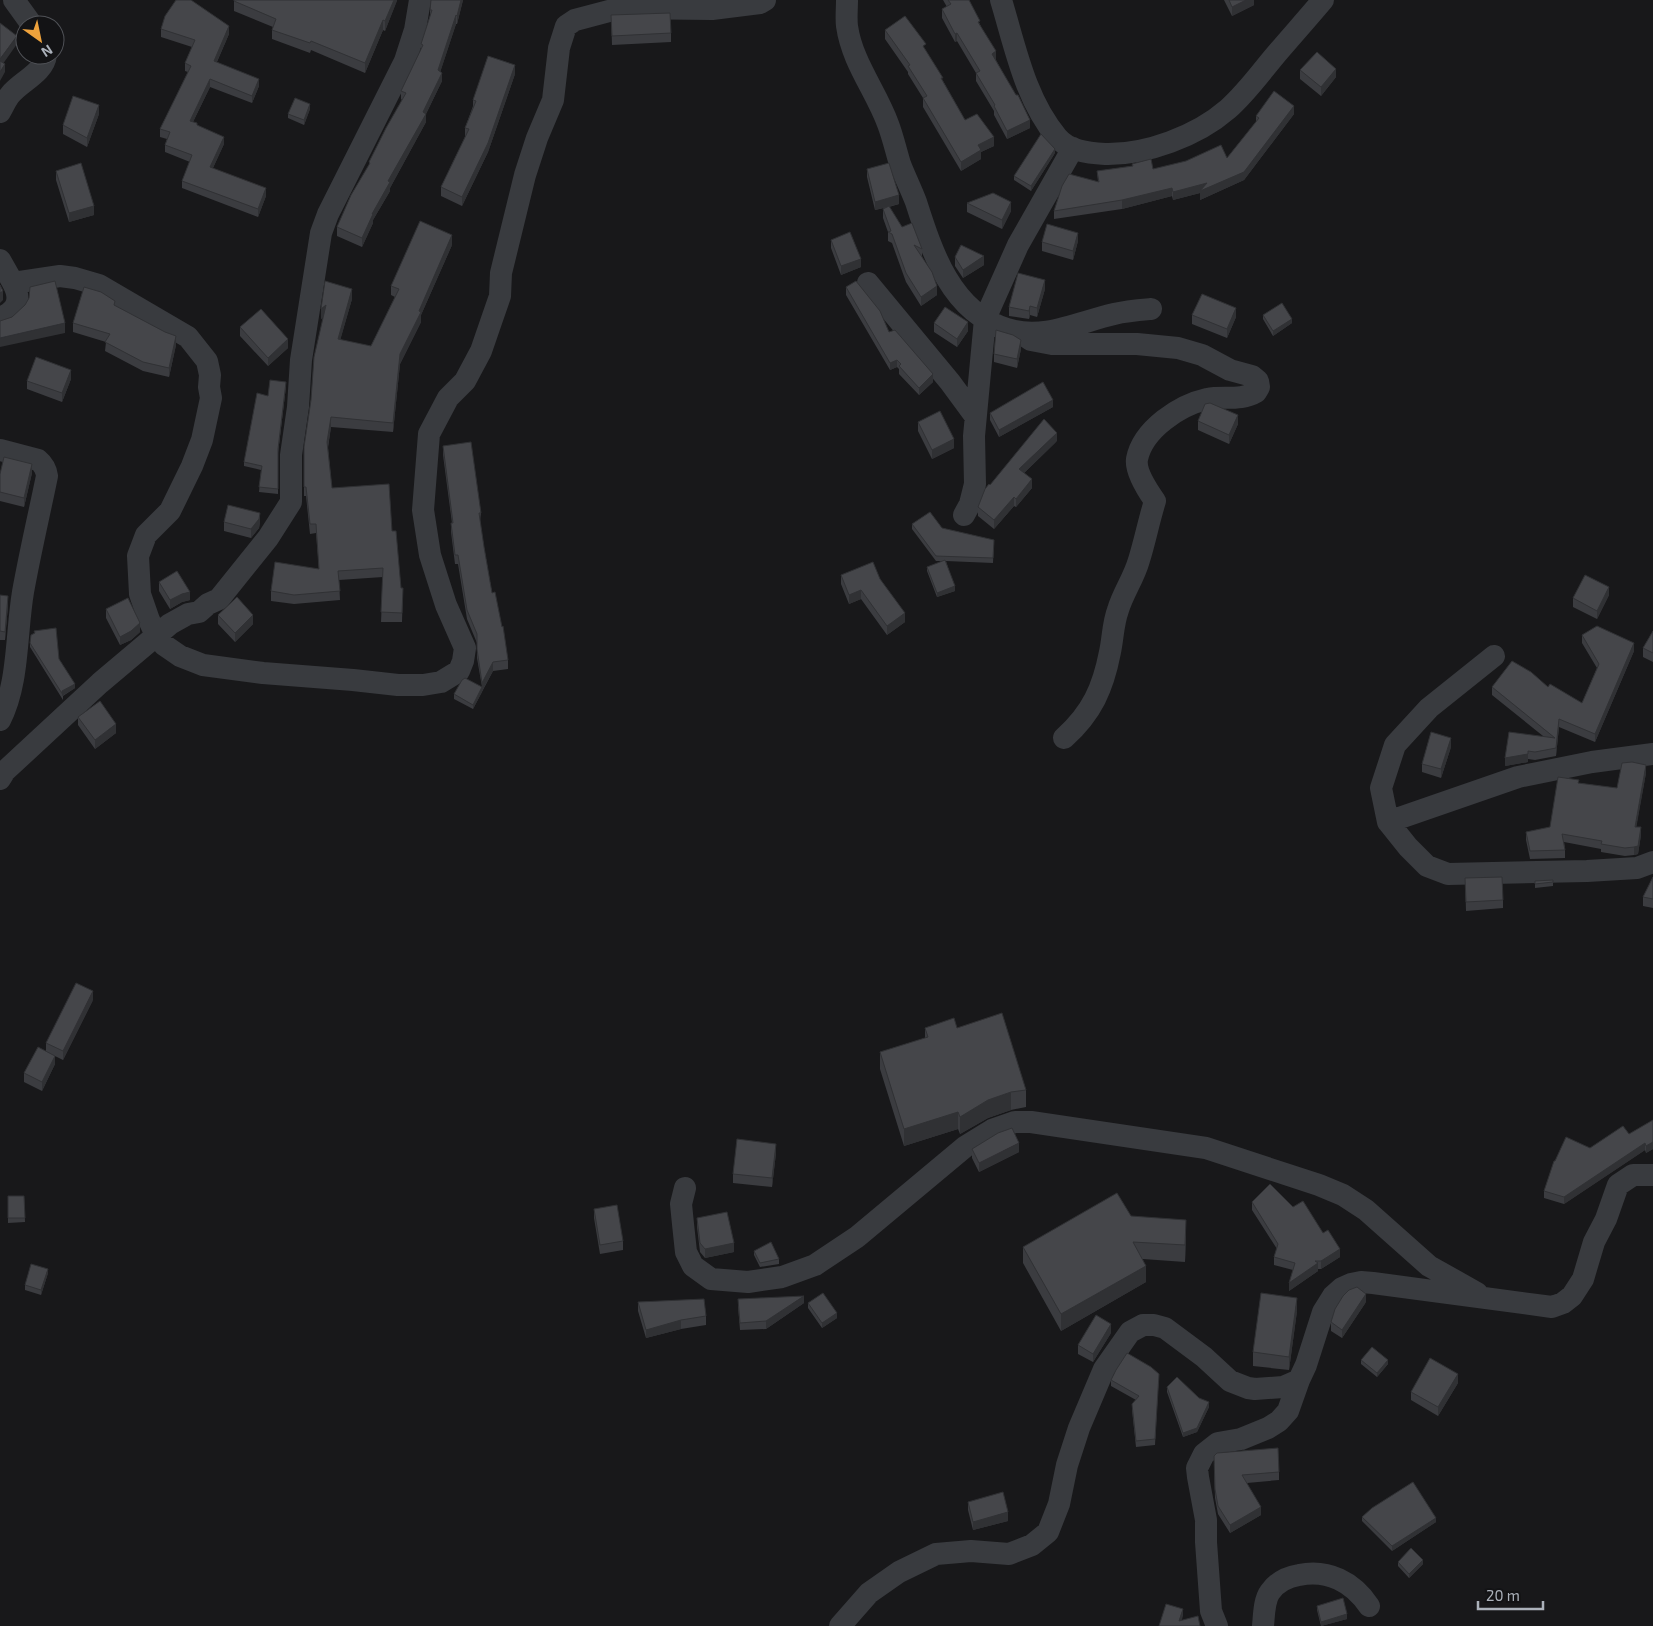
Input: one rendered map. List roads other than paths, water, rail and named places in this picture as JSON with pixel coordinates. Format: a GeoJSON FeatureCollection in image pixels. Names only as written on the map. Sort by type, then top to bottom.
{"type":"FeatureCollection","features":[{"type":"Feature","properties":{"kind":"street"},"geometry":{"type":"LineString","coordinates":[[14,0],[25,15]]}},
{"type":"Feature","properties":{"kind":"street"},"geometry":{"type":"LineString","coordinates":[[0,779],[5,771],[50,728],[156,635],[178,619],[188,614],[199,612],[208,604],[219,599],[268,538],[290,505],[292,496],[291,455],[298,407],[301,360],[321,234],[328,214],[405,61],[415,30],[420,0]]}},
{"type":"Feature","properties":{"kind":"street"},"geometry":{"type":"LineString","coordinates":[[13,282],[60,276],[99,285],[188,338],[207,360],[211,398],[202,440],[192,466],[170,511],[146,535],[138,556],[140,594],[156,635],[164,645],[180,656],[203,665],[263,673],[398,685],[423,686],[441,682],[458,671],[463,661],[465,648],[446,605],[430,555],[423,510],[429,434],[448,398],[465,381],[481,351],[500,296],[501,274],[525,175],[536,138],[553,100],[558,48],[566,26],[575,20],[620,8],[712,9],[765,0]]}},
{"type":"Feature","properties":{"kind":"street"},"geometry":{"type":"LineString","coordinates":[[847,0],[847,26],[855,55],[889,125],[901,166],[909,182],[930,244],[944,275],[968,306],[985,319],[1006,329],[1019,332],[1053,331],[1113,314],[1151,309]]}},
{"type":"Feature","properties":{"kind":"street"},"geometry":{"type":"LineString","coordinates":[[1001,0],[1035,103],[1058,138],[1073,148],[1088,153],[1114,154],[1150,149],[1174,140],[1203,126],[1227,109],[1253,82],[1323,0]]}},
{"type":"Feature","properties":{"kind":"street"},"geometry":{"type":"LineString","coordinates":[[0,112],[10,95],[37,72],[42,65]]}},
{"type":"Feature","properties":{"kind":"street"},"geometry":{"type":"LineString","coordinates":[[964,515],[970,504],[975,484],[974,436],[985,319],[1018,245],[1073,148]]}},
{"type":"Feature","properties":{"kind":"street"},"geometry":{"type":"LineString","coordinates":[[0,260],[18,294],[14,309],[8,315],[0,318]]}},
{"type":"Feature","properties":{"kind":"street"},"geometry":{"type":"LineString","coordinates":[[868,283],[976,416]]}},
{"type":"Feature","properties":{"kind":"street"},"geometry":{"type":"LineString","coordinates":[[1019,332],[1031,340],[1052,344],[1137,344],[1178,348],[1202,355],[1230,370],[1252,376],[1258,380],[1259,384],[1256,392],[1247,396],[1209,399],[1182,408],[1167,417],[1144,442],[1137,460],[1143,480],[1155,501],[1139,562],[1117,611],[1110,654],[1103,681],[1094,703],[1081,721],[1064,738]]}},
{"type":"Feature","properties":{"kind":"street"},"geometry":{"type":"LineString","coordinates":[[0,450],[38,460],[46,470],[47,476],[23,593],[11,689],[5,711],[0,720]]}},
{"type":"Feature","properties":{"kind":"street"},"geometry":{"type":"LineString","coordinates":[[1494,656],[1429,708],[1395,745],[1381,788],[1388,822],[1408,847],[1427,866],[1448,874],[1587,871],[1637,868],[1653,862]]}},
{"type":"Feature","properties":{"kind":"street"},"geometry":{"type":"LineString","coordinates":[[1388,822],[1518,777],[1592,762],[1653,754]]}},
{"type":"Feature","properties":{"kind":"street"},"geometry":{"type":"LineString","coordinates":[[685,1188],[681,1204],[682,1224],[686,1252],[693,1266],[711,1279],[748,1282],[782,1277],[815,1265],[857,1237],[966,1146],[992,1130],[1015,1122],[1031,1122],[1206,1148],[1319,1185],[1343,1195],[1366,1210],[1429,1266],[1489,1299]]}},
{"type":"Feature","properties":{"kind":"street"},"geometry":{"type":"LineString","coordinates":[[1217,1626],[1211,1611],[1206,1520],[1197,1468],[1204,1454],[1218,1443],[1241,1439],[1268,1428],[1279,1421],[1288,1411],[1306,1365],[1323,1312],[1333,1296],[1342,1288],[1361,1282],[1552,1307],[1563,1303],[1572,1296],[1583,1279],[1594,1242],[1606,1218],[1618,1186],[1643,1175],[1653,1162]]}},
{"type":"Feature","properties":{"kind":"street"},"geometry":{"type":"LineString","coordinates":[[840,1626],[869,1593],[899,1572],[936,1554],[971,1551],[1009,1554],[1032,1545],[1048,1532],[1059,1504],[1067,1465],[1079,1428],[1104,1369],[1130,1332],[1143,1325],[1165,1328],[1204,1357],[1230,1382],[1248,1388],[1269,1389],[1283,1387],[1299,1380]]}},
{"type":"Feature","properties":{"kind":"street"},"geometry":{"type":"LineString","coordinates":[[1263,1626],[1268,1593],[1279,1582],[1289,1577],[1306,1573],[1323,1573],[1335,1577],[1362,1595],[1369,1606]]}}]}
